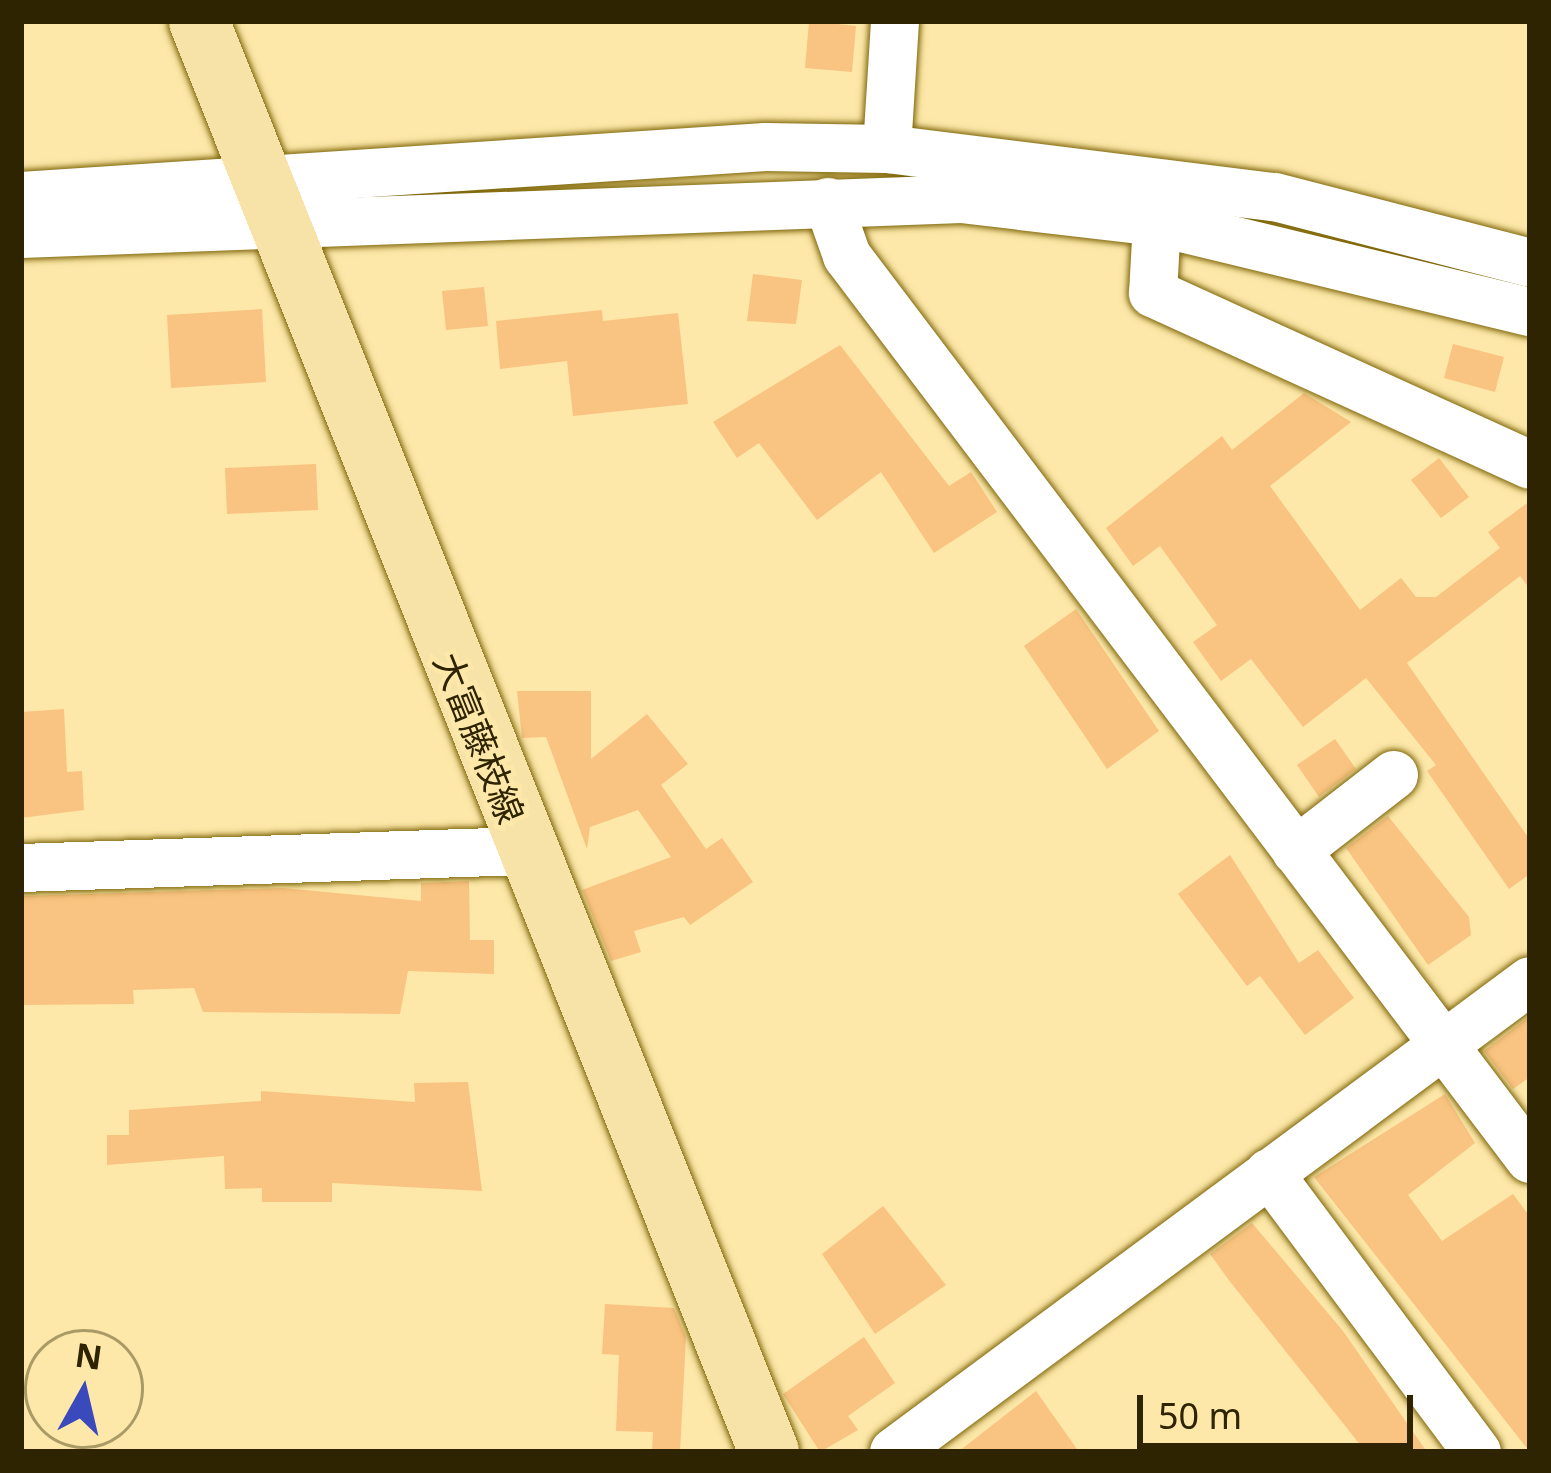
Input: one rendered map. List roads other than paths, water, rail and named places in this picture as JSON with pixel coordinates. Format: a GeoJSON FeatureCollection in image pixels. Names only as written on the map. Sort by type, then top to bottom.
{"type":"FeatureCollection","features":[{"type":"Feature","properties":{"kind":"main road","name":"大富藤枝線"},"geometry":{"type":"LineString","coordinates":[[199,21],[264,202],[769,1452]]}},
{"type":"Feature","properties":{"kind":"street"},"geometry":{"type":"LineString","coordinates":[[887,149],[895,21]]}},
{"type":"Feature","properties":{"kind":"street"},"geometry":{"type":"LineString","coordinates":[[21,234],[765,147],[887,149],[1275,197],[1530,263]]}},
{"type":"Feature","properties":{"kind":"street"},"geometry":{"type":"LineString","coordinates":[[21,196],[264,202],[962,199],[1156,222],[1530,312]]}},
{"type":"Feature","properties":{"kind":"street"},"geometry":{"type":"LineString","coordinates":[[828,202],[847,256],[1530,1159]]}},
{"type":"Feature","properties":{"kind":"street"},"geometry":{"type":"LineString","coordinates":[[1156,222],[1153,293],[1530,465]]}},
{"type":"Feature","properties":{"kind":"street"},"geometry":{"type":"LineString","coordinates":[[1296,851],[1394,776]]}},
{"type":"Feature","properties":{"kind":"street"},"geometry":{"type":"LineString","coordinates":[[21,868],[524,851]]}},
{"type":"Feature","properties":{"kind":"street"},"geometry":{"type":"LineString","coordinates":[[894,1452],[1530,981]]}},
{"type":"Feature","properties":{"kind":"street"},"geometry":{"type":"LineString","coordinates":[[1269,1173],[1477,1452]]}}]}
